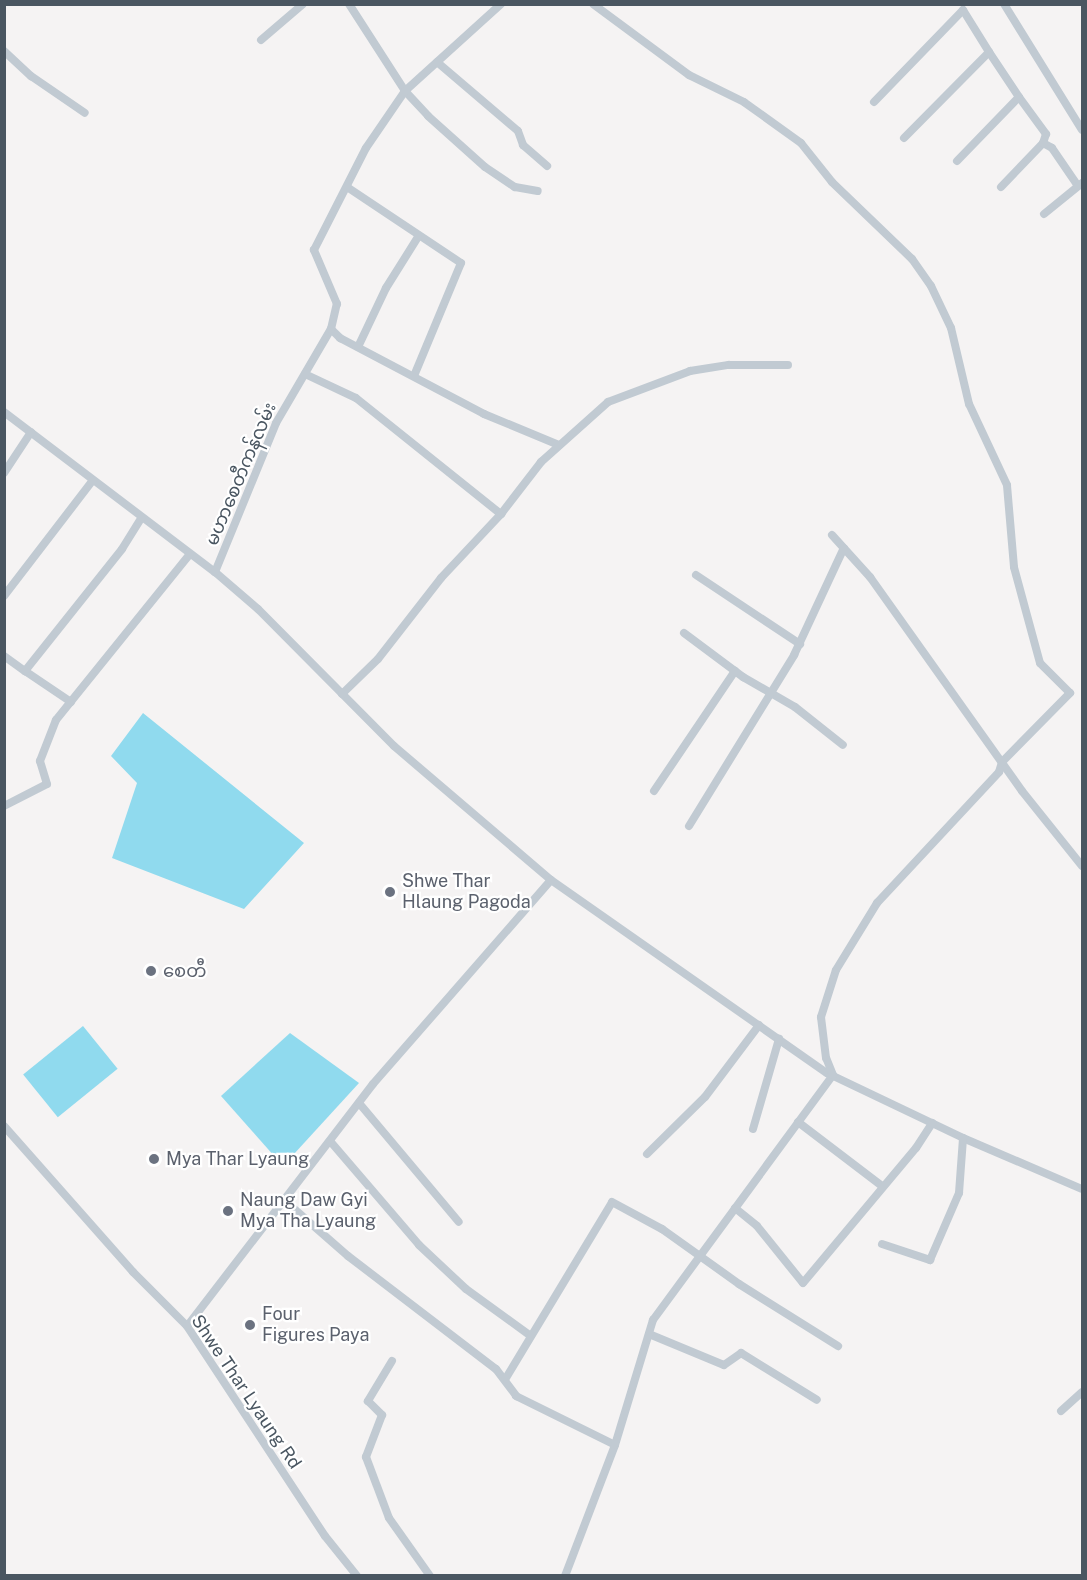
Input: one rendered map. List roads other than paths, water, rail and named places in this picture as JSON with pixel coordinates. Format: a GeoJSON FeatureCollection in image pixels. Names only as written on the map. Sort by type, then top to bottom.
{"type":"FeatureCollection","features":[{"type":"Feature","properties":{"kind":"street"},"geometry":{"type":"LineString","coordinates":[[261,40],[303,4]]}},
{"type":"Feature","properties":{"kind":"street"},"geometry":{"type":"LineString","coordinates":[[349,4],[405,91],[485,167],[515,187],[538,191]]}},
{"type":"Feature","properties":{"kind":"street","name":"မဟာစေတီကန်လမ်း"},"geometry":{"type":"LineString","coordinates":[[215,572],[276,423],[331,329],[337,304],[314,250],[366,148],[405,91],[501,4]]}},
{"type":"Feature","properties":{"kind":"street"},"geometry":{"type":"LineString","coordinates":[[593,4],[689,75],[744,102],[801,143],[831,183],[912,259],[931,286],[951,328],[969,404],[1007,485],[1014,567],[1040,663],[1070,693],[1002,762],[999,772],[877,903],[836,970],[821,1017],[826,1058],[832,1075]]}},
{"type":"Feature","properties":{"kind":"street"},"geometry":{"type":"LineString","coordinates":[[1004,4],[1083,130]]}},
{"type":"Feature","properties":{"kind":"street"},"geometry":{"type":"LineString","coordinates":[[874,102],[963,10],[1019,97],[1046,134],[1043,143],[1000,187]]}},
{"type":"Feature","properties":{"kind":"street"},"geometry":{"type":"LineString","coordinates":[[4,51],[31,76],[86,113]]}},
{"type":"Feature","properties":{"kind":"street"},"geometry":{"type":"LineString","coordinates":[[904,138],[989,52]]}},
{"type":"Feature","properties":{"kind":"street"},"geometry":{"type":"LineString","coordinates":[[437,62],[518,131],[523,145],[547,166]]}},
{"type":"Feature","properties":{"kind":"street"},"geometry":{"type":"LineString","coordinates":[[957,161],[1019,97]]}},
{"type":"Feature","properties":{"kind":"street"},"geometry":{"type":"LineString","coordinates":[[1043,143],[1052,148],[1080,184],[1044,214]]}},
{"type":"Feature","properties":{"kind":"street"},"geometry":{"type":"LineString","coordinates":[[347,187],[418,237],[461,262],[414,376]]}},
{"type":"Feature","properties":{"kind":"street"},"geometry":{"type":"LineString","coordinates":[[358,347],[386,288],[418,237]]}},
{"type":"Feature","properties":{"kind":"street"},"geometry":{"type":"LineString","coordinates":[[331,329],[358,347],[484,414],[559,445]]}},
{"type":"Feature","properties":{"kind":"street"},"geometry":{"type":"LineString","coordinates":[[342,694],[378,659],[441,578],[501,514],[559,445],[617,396],[668,378],[729,365],[788,365]]}},
{"type":"Feature","properties":{"kind":"street"},"geometry":{"type":"LineString","coordinates":[[304,374],[356,398],[501,514]]}},
{"type":"Feature","properties":{"kind":"street"},"geometry":{"type":"LineString","coordinates":[[4,412],[189,555],[215,572],[258,609],[394,746],[551,880],[832,1075],[932,1124],[1083,1189]]}},
{"type":"Feature","properties":{"kind":"street"},"geometry":{"type":"LineString","coordinates":[[4,473],[31,432]]}},
{"type":"Feature","properties":{"kind":"street"},"geometry":{"type":"LineString","coordinates":[[4,596],[93,480]]}},
{"type":"Feature","properties":{"kind":"street"},"geometry":{"type":"LineString","coordinates":[[26,671],[122,549],[141,518]]}},
{"type":"Feature","properties":{"kind":"street"},"geometry":{"type":"LineString","coordinates":[[832,535],[870,577],[1002,762],[1083,866]]}},
{"type":"Feature","properties":{"kind":"street"},"geometry":{"type":"LineString","coordinates":[[689,826],[800,644],[844,548]]}},
{"type":"Feature","properties":{"kind":"street"},"geometry":{"type":"LineString","coordinates":[[4,806],[47,784],[40,761],[56,720],[189,555]]}},
{"type":"Feature","properties":{"kind":"street"},"geometry":{"type":"LineString","coordinates":[[696,575],[800,644]]}},
{"type":"Feature","properties":{"kind":"street"},"geometry":{"type":"LineString","coordinates":[[684,633],[735,671],[772,691],[843,745]]}},
{"type":"Feature","properties":{"kind":"street"},"geometry":{"type":"LineString","coordinates":[[4,656],[71,702]]}},
{"type":"Feature","properties":{"kind":"street"},"geometry":{"type":"LineString","coordinates":[[654,791],[735,671]]}},
{"type":"Feature","properties":{"kind":"street"},"geometry":{"type":"LineString","coordinates":[[187,1326],[359,1103],[551,880]]}},
{"type":"Feature","properties":{"kind":"street"},"geometry":{"type":"LineString","coordinates":[[647,1154],[705,1097],[759,1025]]}},
{"type":"Feature","properties":{"kind":"street"},"geometry":{"type":"LineString","coordinates":[[753,1130],[779,1039]]}},
{"type":"Feature","properties":{"kind":"street"},"geometry":{"type":"LineString","coordinates":[[565,1575],[615,1444],[653,1320],[832,1075]]}},
{"type":"Feature","properties":{"kind":"street"},"geometry":{"type":"LineString","coordinates":[[359,1103],[459,1222]]}},
{"type":"Feature","properties":{"kind":"street"},"geometry":{"type":"LineString","coordinates":[[798,1122],[882,1186]]}},
{"type":"Feature","properties":{"kind":"street"},"geometry":{"type":"LineString","coordinates":[[735,1208],[758,1226],[803,1283],[932,1124]]}},
{"type":"Feature","properties":{"kind":"street","name":"Shwe Thar Lyaung Rd"},"geometry":{"type":"LineString","coordinates":[[4,1126],[133,1272],[187,1326],[325,1536],[357,1575]]}},
{"type":"Feature","properties":{"kind":"street"},"geometry":{"type":"LineString","coordinates":[[882,1244],[930,1260],[958,1193],[963,1138]]}},
{"type":"Feature","properties":{"kind":"street"},"geometry":{"type":"LineString","coordinates":[[330,1141],[419,1245],[466,1289],[531,1336]]}},
{"type":"Feature","properties":{"kind":"street"},"geometry":{"type":"LineString","coordinates":[[284,1200],[348,1256],[507,1378],[516,1396],[615,1444]]}},
{"type":"Feature","properties":{"kind":"street"},"geometry":{"type":"LineString","coordinates":[[507,1378],[612,1202],[662,1229],[699,1257],[838,1346]]}},
{"type":"Feature","properties":{"kind":"street"},"geometry":{"type":"LineString","coordinates":[[649,1334],[724,1365],[741,1353],[817,1400]]}},
{"type":"Feature","properties":{"kind":"street"},"geometry":{"type":"LineString","coordinates":[[392,1361],[368,1401],[382,1415],[366,1457],[389,1518],[430,1575]]}},
{"type":"Feature","properties":{"kind":"street"},"geometry":{"type":"LineString","coordinates":[[1061,1411],[1083,1392]]}},
{"type":"Feature","properties":{"kind":"water"},"geometry":{"type":"Polygon","coordinates":[[[143,713],[304,843],[244,909],[112,858],[137,783],[111,756],[143,713]]]}},
{"type":"Feature","properties":{"kind":"water"},"geometry":{"type":"Polygon","coordinates":[[[83,1026],[118,1069],[58,1117],[23,1074],[83,1026]]]}},
{"type":"Feature","properties":{"kind":"water"},"geometry":{"type":"Polygon","coordinates":[[[290,1033],[359,1083],[283,1166],[221,1096],[290,1033]]]}},
{"type":"Feature","properties":{"kind":"place","name":"Shwe Thar Hlaung Pagoda"},"geometry":{"type":"Point","coordinates":[390,892]}},
{"type":"Feature","properties":{"kind":"place","name":"စေတီ"},"geometry":{"type":"Point","coordinates":[151,971]}},
{"type":"Feature","properties":{"kind":"place","name":"Mya Thar Lyaung"},"geometry":{"type":"Point","coordinates":[154,1159]}},
{"type":"Feature","properties":{"kind":"place","name":"Naung Daw Gyi Mya Tha Lyaung"},"geometry":{"type":"Point","coordinates":[228,1211]}},
{"type":"Feature","properties":{"kind":"place","name":"Four Figures Paya"},"geometry":{"type":"Point","coordinates":[250,1325]}}]}
